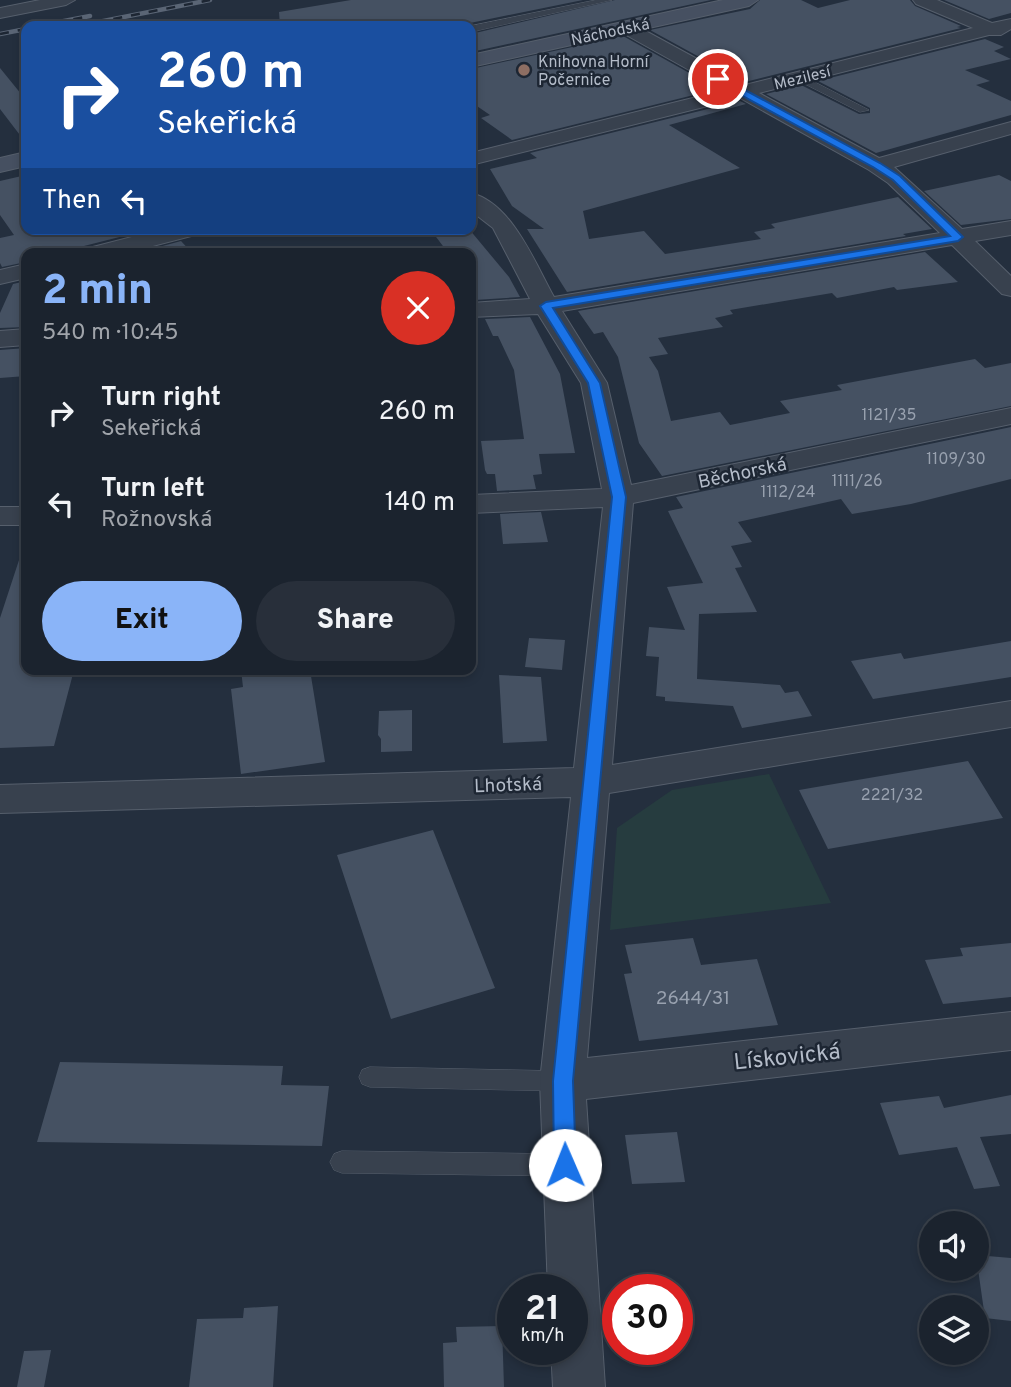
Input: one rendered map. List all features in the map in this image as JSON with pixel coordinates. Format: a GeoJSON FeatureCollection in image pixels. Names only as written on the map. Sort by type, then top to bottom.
{"type":"FeatureCollection","features":[{"type":"Feature","properties":{"kind":"main road","name":"Náchodská"},"geometry":{"type":"LineString","coordinates":[[476,60],[734,1]]}},
{"type":"Feature","properties":{"kind":"main road"},"geometry":{"type":"LineString","coordinates":[[0,165],[21,160]]}},
{"type":"Feature","properties":{"kind":"street"},"geometry":{"type":"LineString","coordinates":[[0,13],[66,0]]}},
{"type":"Feature","properties":{"kind":"street"},"geometry":{"type":"LineString","coordinates":[[922,0],[1011,38]]}},
{"type":"Feature","properties":{"kind":"street","name":"Mezilesí"},"geometry":{"type":"LineString","coordinates":[[476,158],[1011,24]]}},
{"type":"Feature","properties":{"kind":"street"},"geometry":{"type":"LineString","coordinates":[[625,27],[877,165],[896,178],[1011,289]]}},
{"type":"Feature","properties":{"kind":"street"},"geometry":{"type":"LineString","coordinates":[[877,165],[1011,128]]}},
{"type":"Feature","properties":{"kind":"street"},"geometry":{"type":"LineString","coordinates":[[476,204],[502,224],[546,306],[594,383],[619,497],[563,1081],[565,1165],[579,1387]]}},
{"type":"Feature","properties":{"kind":"street"},"geometry":{"type":"LineString","coordinates":[[476,310],[546,306],[1011,228]]}},
{"type":"Feature","properties":{"kind":"street"},"geometry":{"type":"LineString","coordinates":[[117,248],[167,235]]}},
{"type":"Feature","properties":{"kind":"street"},"geometry":{"type":"LineString","coordinates":[[0,277],[21,272]]}},
{"type":"Feature","properties":{"kind":"street"},"geometry":{"type":"LineString","coordinates":[[0,339],[21,337]]}},
{"type":"Feature","properties":{"kind":"street","name":"Běchorská"},"geometry":{"type":"LineString","coordinates":[[476,504],[619,497],[1011,416]]}},
{"type":"Feature","properties":{"kind":"street"},"geometry":{"type":"LineString","coordinates":[[0,516],[21,516]]}},
{"type":"Feature","properties":{"kind":"street","name":"Lhotská"},"geometry":{"type":"LineString","coordinates":[[0,799],[592,782],[1011,714]]}},
{"type":"Feature","properties":{"kind":"street","name":"Lískovická"},"geometry":{"type":"LineString","coordinates":[[563,1081],[1011,1031]]}},
{"type":"Feature","properties":{"kind":"lane"},"geometry":{"type":"LineString","coordinates":[[476,28],[608,0]]}},
{"type":"Feature","properties":{"kind":"lane"},"geometry":{"type":"LineString","coordinates":[[800,78],[864,110]]}},
{"type":"Feature","properties":{"kind":"lane"},"geometry":{"type":"LineString","coordinates":[[370,1077],[563,1081]]}},
{"type":"Feature","properties":{"kind":"lane"},"geometry":{"type":"LineString","coordinates":[[342,1162],[565,1165]]}},
{"type":"Feature","properties":{"kind":"green space"},"geometry":{"type":"Polygon","coordinates":[[[769,774],[831,903],[610,930],[617,828],[672,790],[769,774]]]}},
{"type":"Feature","properties":{"kind":"building"},"geometry":{"type":"Polygon","coordinates":[[[351,0],[583,0],[476,22],[280,21],[279,12],[351,0]]]}},
{"type":"Feature","properties":{"kind":"building"},"geometry":{"type":"Polygon","coordinates":[[[615,0],[711,0],[476,51],[476,33],[615,0]]]}},
{"type":"Feature","properties":{"kind":"building"},"geometry":{"type":"Polygon","coordinates":[[[760,0],[801,0],[818,8],[850,0],[910,0],[915,6],[961,28],[745,82],[650,30],[750,9],[760,0]]]}},
{"type":"Feature","properties":{"kind":"building"},"geometry":{"type":"Polygon","coordinates":[[[944,0],[1011,0],[1011,13],[989,19],[944,0]]]}},
{"type":"Feature","properties":{"kind":"building"},"geometry":{"type":"Polygon","coordinates":[[[623,36],[718,89],[512,140],[481,118],[490,115],[476,105],[476,68],[623,36]]]}},
{"type":"Feature","properties":{"kind":"building"},"geometry":{"type":"Polygon","coordinates":[[[985,39],[1004,47],[994,51],[1011,59],[965,70],[990,81],[976,85],[1011,101],[1011,115],[876,153],[766,94],[801,85],[859,114],[870,113],[870,108],[818,81],[985,39]]]}},
{"type":"Feature","properties":{"kind":"building"},"geometry":{"type":"Polygon","coordinates":[[[0,68],[21,94],[21,136],[0,109],[0,68]]]}},
{"type":"Feature","properties":{"kind":"building"},"geometry":{"type":"Polygon","coordinates":[[[740,101],[746,104],[669,125],[740,168],[583,211],[589,239],[644,231],[665,254],[761,239],[754,232],[775,228],[771,224],[898,197],[932,229],[903,234],[906,236],[567,292],[527,229],[544,229],[512,206],[490,169],[537,158],[530,153],[740,101]]]}},
{"type":"Feature","properties":{"kind":"building"},"geometry":{"type":"Polygon","coordinates":[[[999,175],[1011,181],[1011,219],[961,225],[924,191],[999,175]]]}},
{"type":"Feature","properties":{"kind":"building"},"geometry":{"type":"Polygon","coordinates":[[[21,176],[21,235],[127,235],[83,248],[21,248],[21,263],[2,267],[0,238],[14,235],[0,215],[0,181],[21,176]]]}},
{"type":"Feature","properties":{"kind":"building"},"geometry":{"type":"Polygon","coordinates":[[[435,235],[474,235],[509,277],[520,297],[476,300],[476,248],[444,248],[435,235]]]}},
{"type":"Feature","properties":{"kind":"building"},"geometry":{"type":"Polygon","coordinates":[[[181,241],[187,248],[155,248],[181,241]]]}},
{"type":"Feature","properties":{"kind":"building"},"geometry":{"type":"Polygon","coordinates":[[[925,252],[958,282],[897,290],[894,287],[837,298],[832,293],[730,310],[733,314],[715,318],[723,327],[658,338],[668,354],[649,357],[658,371],[671,421],[720,412],[730,425],[790,413],[780,401],[842,390],[837,385],[975,359],[985,368],[1011,363],[1011,406],[662,476],[639,443],[618,357],[603,332],[594,334],[578,311],[925,252]]]}},
{"type":"Feature","properties":{"kind":"building"},"geometry":{"type":"Polygon","coordinates":[[[21,282],[21,327],[0,328],[0,313],[13,284],[21,282]]]}},
{"type":"Feature","properties":{"kind":"building"},"geometry":{"type":"Polygon","coordinates":[[[530,317],[560,374],[575,453],[539,454],[542,474],[533,475],[536,489],[497,491],[495,474],[487,474],[485,470],[481,441],[524,439],[514,370],[498,336],[493,336],[485,319],[530,317]]]}},
{"type":"Feature","properties":{"kind":"building"},"geometry":{"type":"Polygon","coordinates":[[[21,348],[21,376],[0,378],[0,350],[21,348]]]}},
{"type":"Feature","properties":{"kind":"building"},"geometry":{"type":"Polygon","coordinates":[[[1011,427],[1011,479],[911,504],[852,514],[841,499],[738,522],[752,542],[731,546],[742,567],[735,568],[757,612],[699,614],[697,679],[780,685],[785,693],[798,691],[812,716],[742,728],[733,706],[665,701],[665,697],[656,696],[659,657],[646,656],[649,627],[685,630],[667,587],[703,583],[668,511],[683,508],[676,497],[1011,427]]]}},
{"type":"Feature","properties":{"kind":"building"},"geometry":{"type":"Polygon","coordinates":[[[541,512],[548,542],[503,544],[500,514],[541,512]]]}},
{"type":"Feature","properties":{"kind":"building"},"geometry":{"type":"Polygon","coordinates":[[[21,554],[21,675],[73,675],[54,746],[0,748],[0,618],[21,554]]]}},
{"type":"Feature","properties":{"kind":"building"},"geometry":{"type":"Polygon","coordinates":[[[529,638],[565,640],[562,670],[525,667],[529,638]]]}},
{"type":"Feature","properties":{"kind":"building"},"geometry":{"type":"Polygon","coordinates":[[[1011,641],[1011,677],[873,699],[851,661],[901,653],[904,659],[1011,641]]]}},
{"type":"Feature","properties":{"kind":"building"},"geometry":{"type":"Polygon","coordinates":[[[242,675],[311,675],[325,762],[241,774],[231,689],[243,687],[242,675]]]}},
{"type":"Feature","properties":{"kind":"building"},"geometry":{"type":"Polygon","coordinates":[[[499,675],[541,677],[547,741],[503,743],[499,675]]]}},
{"type":"Feature","properties":{"kind":"building"},"geometry":{"type":"Polygon","coordinates":[[[412,710],[412,751],[381,752],[381,739],[378,735],[379,711],[412,710]]]}},
{"type":"Feature","properties":{"kind":"building"},"geometry":{"type":"Polygon","coordinates":[[[968,761],[1003,818],[828,849],[799,790],[968,761]]]}},
{"type":"Feature","properties":{"kind":"building"},"geometry":{"type":"Polygon","coordinates":[[[433,830],[495,988],[391,1019],[337,855],[433,830]]]}},
{"type":"Feature","properties":{"kind":"building"},"geometry":{"type":"Polygon","coordinates":[[[693,938],[701,965],[757,959],[778,1025],[639,1041],[624,974],[632,973],[625,945],[693,938]]]}},
{"type":"Feature","properties":{"kind":"building"},"geometry":{"type":"Polygon","coordinates":[[[1011,943],[1011,997],[943,1004],[925,960],[963,956],[960,948],[1011,943]]]}},
{"type":"Feature","properties":{"kind":"building"},"geometry":{"type":"Polygon","coordinates":[[[60,1062],[283,1066],[281,1085],[329,1086],[322,1146],[37,1142],[60,1062]]]}},
{"type":"Feature","properties":{"kind":"building"},"geometry":{"type":"Polygon","coordinates":[[[1011,1095],[1011,1134],[980,1137],[1000,1186],[974,1189],[957,1147],[899,1155],[880,1103],[939,1096],[944,1108],[1011,1095]]]}},
{"type":"Feature","properties":{"kind":"building"},"geometry":{"type":"Polygon","coordinates":[[[677,1132],[685,1182],[632,1184],[625,1135],[677,1132]]]}},
{"type":"Feature","properties":{"kind":"building"},"geometry":{"type":"Polygon","coordinates":[[[989,1256],[1011,1258],[1011,1321],[989,1318],[989,1295],[982,1295],[980,1281],[989,1281],[989,1256]]]}},
{"type":"Feature","properties":{"kind":"building"},"geometry":{"type":"Polygon","coordinates":[[[278,1306],[273,1387],[189,1387],[197,1319],[243,1318],[244,1308],[278,1306]]]}},
{"type":"Feature","properties":{"kind":"building"},"geometry":{"type":"Polygon","coordinates":[[[497,1326],[497,1365],[503,1365],[504,1387],[444,1387],[443,1343],[457,1342],[456,1327],[497,1326]]]}},
{"type":"Feature","properties":{"kind":"building"},"geometry":{"type":"Polygon","coordinates":[[[51,1350],[44,1387],[17,1387],[24,1351],[51,1350]]]}},
{"type":"Feature","properties":{"kind":"railway"},"geometry":{"type":"LineString","coordinates":[[103,21],[210,0]]}},
{"type":"Feature","properties":{"kind":"railway"},"geometry":{"type":"LineString","coordinates":[[64,21],[90,16]]}},
{"type":"Feature","properties":{"kind":"railway"},"geometry":{"type":"LineString","coordinates":[[0,34],[21,30]]}},
{"type":"Feature","properties":{"kind":"place","name":"Knihovna Horní Počernice"},"geometry":{"type":"Point","coordinates":[524,70]}},
{"type":"Feature","properties":{"kind":"route"},"geometry":{"type":"LineString","coordinates":[[565,1165],[563,1081],[619,497],[594,383],[546,306],[958,237],[896,178],[877,165],[718,79]]}}]}
